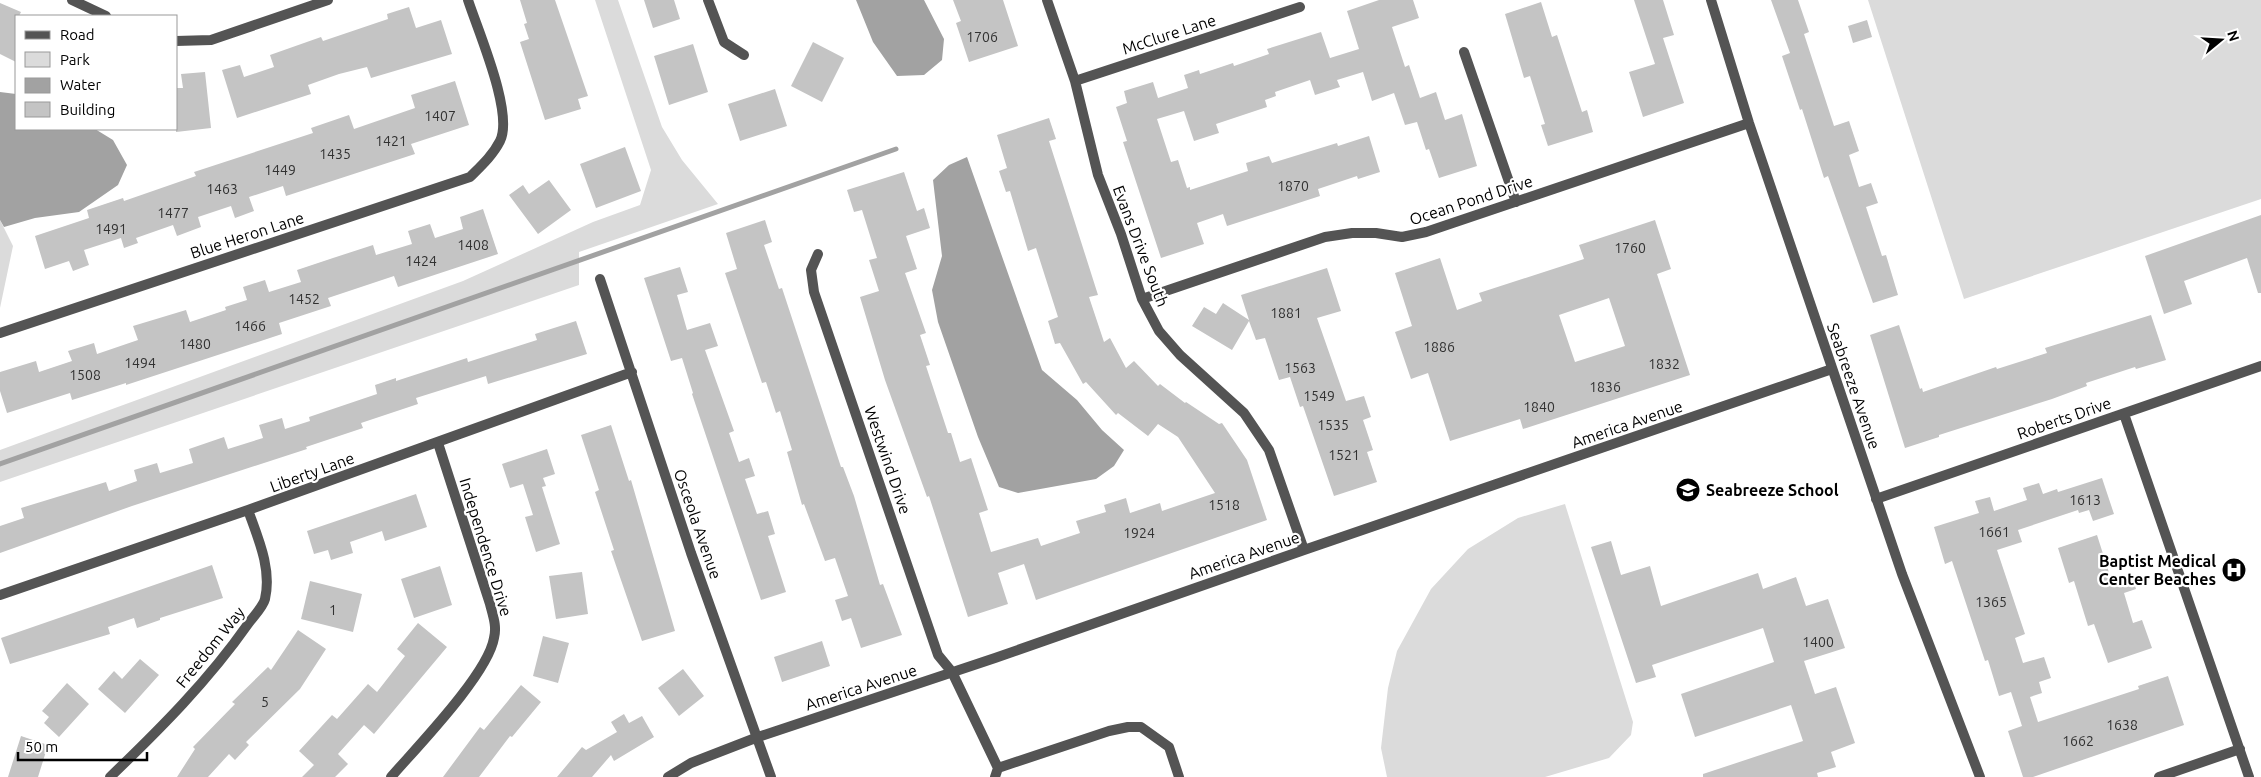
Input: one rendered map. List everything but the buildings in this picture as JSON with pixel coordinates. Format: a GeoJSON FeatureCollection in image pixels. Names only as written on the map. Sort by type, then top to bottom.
{"type":"FeatureCollection","features":[{"type":"Feature","properties":{"kind":"street"},"geometry":{"type":"LineString","coordinates":[[72,0],[104,15]]}},
{"type":"Feature","properties":{"kind":"street"},"geometry":{"type":"LineString","coordinates":[[178,42],[211,40],[328,0]]}},
{"type":"Feature","properties":{"kind":"street","name":"Blue Heron Lane"},"geometry":{"type":"LineString","coordinates":[[0,333],[470,176],[486,162],[494,150],[500,140],[504,121],[501,100],[468,0]]}},
{"type":"Feature","properties":{"kind":"street"},"geometry":{"type":"LineString","coordinates":[[708,0],[724,42],[744,55]]}},
{"type":"Feature","properties":{"kind":"street","name":"Evans Drive South"},"geometry":{"type":"LineString","coordinates":[[1047,0],[1075,81],[1098,175],[1121,234],[1142,298],[1159,331],[1180,355],[1244,413],[1269,450],[1304,550]]}},
{"type":"Feature","properties":{"kind":"street","name":"Seabreeze Avenue"},"geometry":{"type":"LineString","coordinates":[[1711,0],[1749,123],[1876,499],[1902,574],[1980,777]]}},
{"type":"Feature","properties":{"kind":"street","name":"McClure Lane"},"geometry":{"type":"LineString","coordinates":[[1075,81],[1300,7]]}},
{"type":"Feature","properties":{"kind":"street"},"geometry":{"type":"LineString","coordinates":[[1464,52],[1516,202]]}},
{"type":"Feature","properties":{"kind":"street","name":"Ocean Pond Drive"},"geometry":{"type":"LineString","coordinates":[[1142,298],[1325,237],[1352,233],[1376,233],[1402,237],[1426,232],[1749,123]]}},
{"type":"Feature","properties":{"kind":"street","name":"Westwind Drive"},"geometry":{"type":"LineString","coordinates":[[818,254],[811,270],[814,292],[938,655],[952,672],[996,772]]}},
{"type":"Feature","properties":{"kind":"street","name":"Osceola Avenue"},"geometry":{"type":"LineString","coordinates":[[600,279],[691,554],[771,777]]}},
{"type":"Feature","properties":{"kind":"street","name":"Roberts Drive"},"geometry":{"type":"LineString","coordinates":[[1876,499],[2261,366]]}},
{"type":"Feature","properties":{"kind":"street","name":"America Avenue"},"geometry":{"type":"LineString","coordinates":[[668,777],[692,762],[758,737],[1832,369]]}},
{"type":"Feature","properties":{"kind":"street","name":"Liberty Lane"},"geometry":{"type":"LineString","coordinates":[[0,595],[438,443],[632,372]]}},
{"type":"Feature","properties":{"kind":"street"},"geometry":{"type":"LineString","coordinates":[[2124,414],[2249,777]]}},
{"type":"Feature","properties":{"kind":"street","name":"Independence Drive"},"geometry":{"type":"LineString","coordinates":[[391,777],[454,705],[485,661],[494,640],[496,624],[438,443]]}},
{"type":"Feature","properties":{"kind":"street","name":"Freedom Way"},"geometry":{"type":"LineString","coordinates":[[110,777],[171,718],[234,644],[265,601],[267,575],[264,554],[248,510]]}},
{"type":"Feature","properties":{"kind":"street"},"geometry":{"type":"LineString","coordinates":[[996,772],[1128,727],[1141,728],[1169,747],[1178,777]]}},
{"type":"Feature","properties":{"kind":"street"},"geometry":{"type":"LineString","coordinates":[[2159,777],[2240,749]]}},
{"type":"Feature","properties":{"kind":"green space"},"geometry":{"type":"Polygon","coordinates":[[[595,0],[618,0],[662,127],[682,160],[718,204],[579,252],[579,285],[0,482],[0,450],[463,281],[593,222],[640,205],[651,170],[595,0]]]}},
{"type":"Feature","properties":{"kind":"green space"},"geometry":{"type":"Polygon","coordinates":[[[1868,0],[2261,0],[2261,199],[1964,299],[1868,0]]]}},
{"type":"Feature","properties":{"kind":"green space"},"geometry":{"type":"Polygon","coordinates":[[[0,220],[13,246],[0,308],[0,220]]]}},
{"type":"Feature","properties":{"kind":"green space"},"geometry":{"type":"Polygon","coordinates":[[[1565,504],[1633,722],[1631,735],[1609,758],[1545,777],[1387,777],[1381,748],[1388,688],[1397,651],[1431,589],[1468,549],[1518,518],[1565,504]]]}},
{"type":"Feature","properties":{"kind":"water"},"geometry":{"type":"Polygon","coordinates":[[[856,0],[924,0],[944,39],[942,60],[924,75],[897,76],[873,42],[856,0]]]}},
{"type":"Feature","properties":{"kind":"water"},"geometry":{"type":"Polygon","coordinates":[[[0,92],[15,94],[15,130],[97,130],[113,140],[127,165],[118,185],[79,212],[35,218],[4,227],[0,220],[0,92]]]}},
{"type":"Feature","properties":{"kind":"water"},"geometry":{"type":"Polygon","coordinates":[[[967,157],[1042,370],[1077,400],[1102,430],[1124,450],[1114,466],[1096,479],[1018,493],[999,487],[978,437],[938,322],[932,290],[942,256],[933,180],[949,165],[967,157]]]}},
{"type":"Feature","properties":{"kind":"waterway"},"geometry":{"type":"LineString","coordinates":[[0,464],[896,149]]}},
{"type":"Feature","properties":{"kind":"place","name":"Seabreeze School"},"geometry":{"type":"Point","coordinates":[1688,490]}},
{"type":"Feature","properties":{"kind":"place","name":"Baptist Medical Center Beaches"},"geometry":{"type":"Point","coordinates":[2234,570]}}]}
